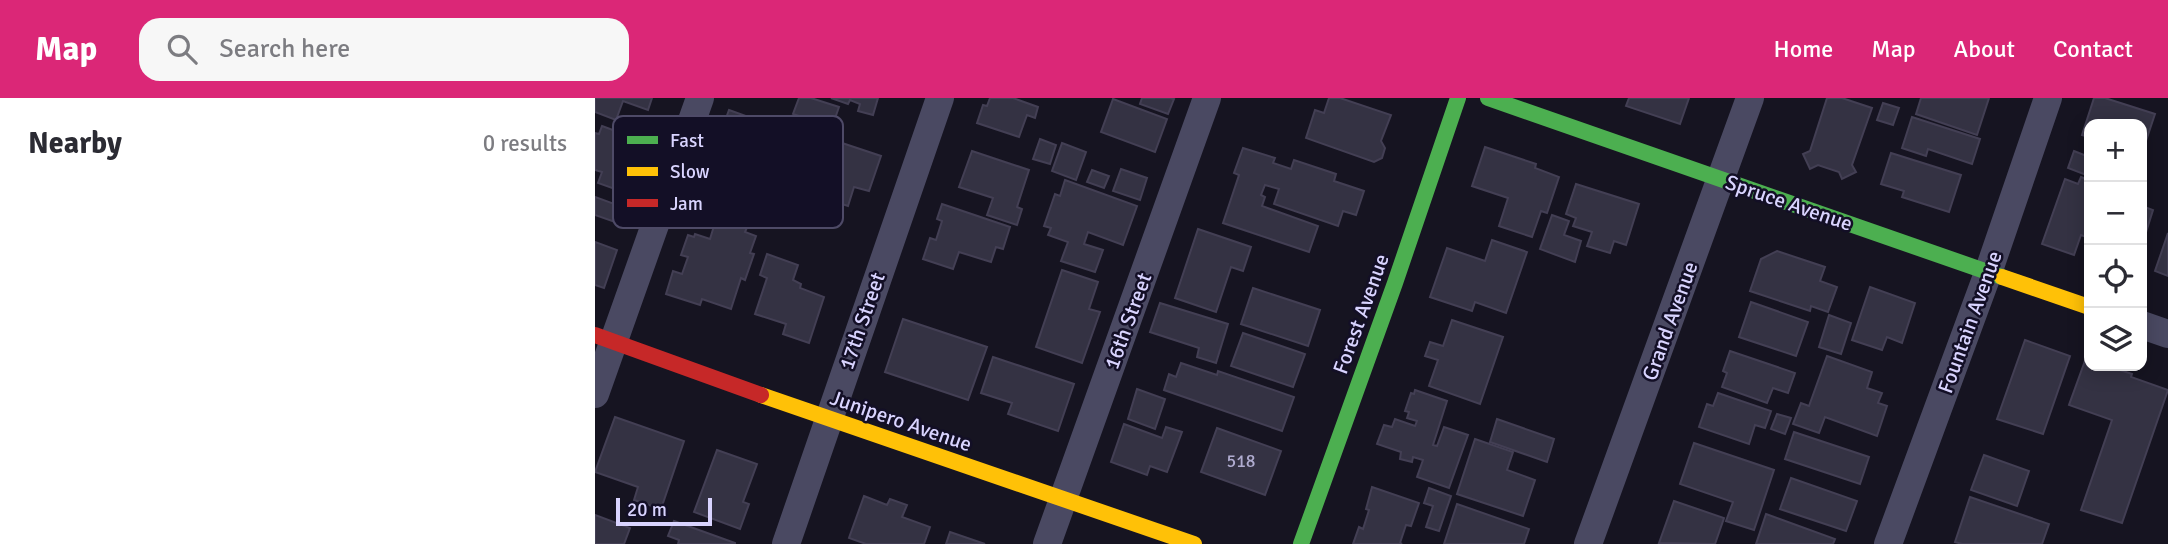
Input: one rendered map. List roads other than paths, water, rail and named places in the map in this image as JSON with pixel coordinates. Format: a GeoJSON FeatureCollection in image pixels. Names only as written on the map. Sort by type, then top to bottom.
{"type":"FeatureCollection","features":[{"type":"Feature","properties":{"kind":"street"},"geometry":{"type":"LineString","coordinates":[[693,116],[700,98]]}},
{"type":"Feature","properties":{"kind":"street","name":"17th Street"},"geometry":{"type":"LineString","coordinates":[[786,544],[940,98]]}},
{"type":"Feature","properties":{"kind":"street","name":"16th Street"},"geometry":{"type":"LineString","coordinates":[[1047,544],[1207,98]]}},
{"type":"Feature","properties":{"kind":"street","name":"Forest Avenue"},"geometry":{"type":"LineString","coordinates":[[1301,544],[1458,98]]}},
{"type":"Feature","properties":{"kind":"street","name":"Spruce Avenue"},"geometry":{"type":"LineString","coordinates":[[1488,98],[2084,305]]}},
{"type":"Feature","properties":{"kind":"street","name":"Grand Avenue"},"geometry":{"type":"LineString","coordinates":[[1588,544],[1750,98]]}},
{"type":"Feature","properties":{"kind":"street","name":"Fountain Avenue"},"geometry":{"type":"LineString","coordinates":[[1888,544],[1988,273],[2047,98]]}},
{"type":"Feature","properties":{"kind":"street"},"geometry":{"type":"LineString","coordinates":[[595,394],[604,338],[648,228]]}},
{"type":"Feature","properties":{"kind":"street"},"geometry":{"type":"LineString","coordinates":[[2147,327],[2168,334]]}},
{"type":"Feature","properties":{"kind":"street","name":"Junipero Avenue"},"geometry":{"type":"LineString","coordinates":[[604,338],[828,419],[1194,544]]}}]}
